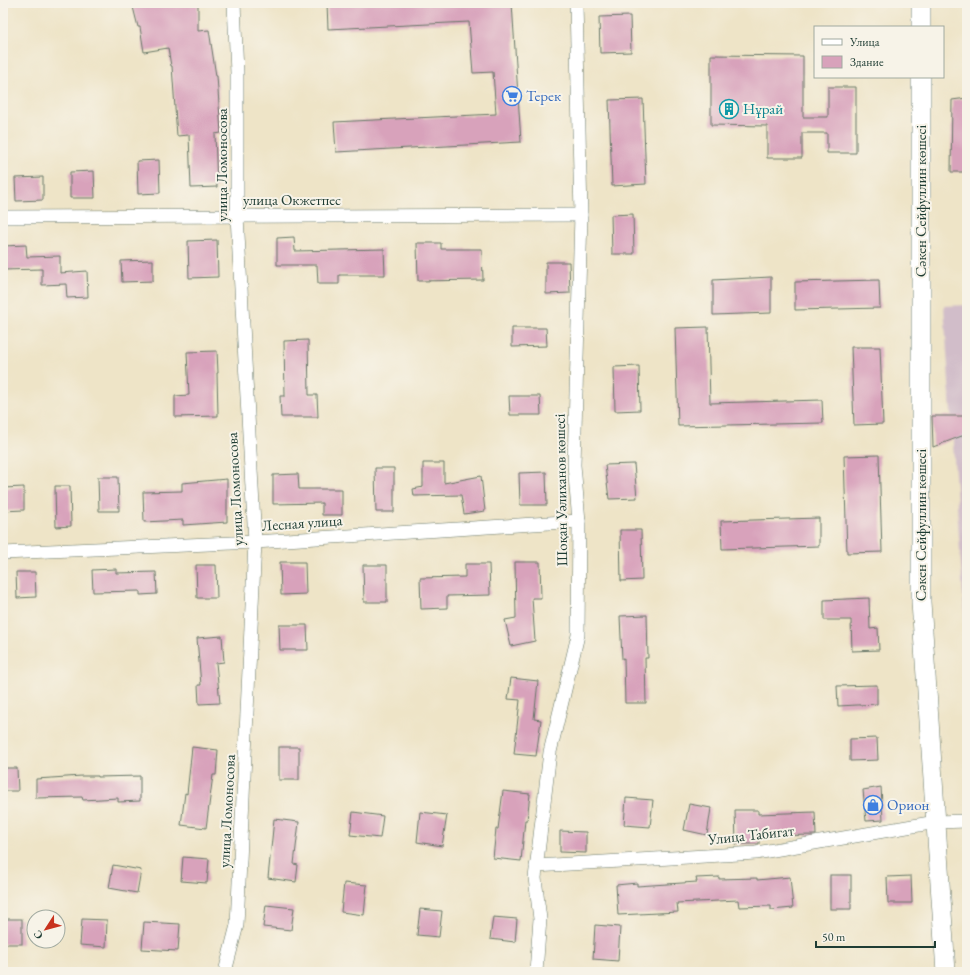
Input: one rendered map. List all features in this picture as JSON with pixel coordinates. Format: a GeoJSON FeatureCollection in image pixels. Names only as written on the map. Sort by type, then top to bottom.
{"type":"FeatureCollection","features":[{"type":"Feature","properties":{"kind":"street","name":"улица Ломоносова"},"geometry":{"type":"LineString","coordinates":[[225,972],[237,925],[255,542],[237,216],[237,72],[234,3]]}},
{"type":"Feature","properties":{"kind":"street","name":"Шоқан Уәлиханов көшесі"},"geometry":{"type":"LineString","coordinates":[[536,972],[540,919],[535,878],[550,752],[578,634],[579,521],[574,465],[581,215],[576,3]]}},
{"type":"Feature","properties":{"kind":"street"},"geometry":{"type":"LineString","coordinates":[[921,3],[921,26]]}},
{"type":"Feature","properties":{"kind":"street","name":"Сәкен Сейфуллин көшесі"},"geometry":{"type":"LineString","coordinates":[[921,78],[921,602],[946,972]]}},
{"type":"Feature","properties":{"kind":"street","name":"улица Окжетпес"},"geometry":{"type":"LineString","coordinates":[[3,217],[581,215]]}},
{"type":"Feature","properties":{"kind":"street","name":"Лесная улица"},"geometry":{"type":"LineString","coordinates":[[3,553],[255,542],[579,521]]}},
{"type":"Feature","properties":{"kind":"street","name":"Улица Табигат"},"geometry":{"type":"LineString","coordinates":[[536,866],[756,853],[936,822],[967,821]]}},
{"type":"Feature","properties":{"kind":"shaded area"},"geometry":{"type":"Polygon","coordinates":[[[967,305],[967,658],[944,306],[967,305]]]}},
{"type":"Feature","properties":{"kind":"building"},"geometry":{"type":"Polygon","coordinates":[[[132,3],[198,3],[198,31],[209,30],[217,76],[221,133],[215,134],[217,187],[191,188],[189,135],[177,136],[172,66],[168,48],[144,52],[140,27],[138,27],[132,3]]]}},
{"type":"Feature","properties":{"kind":"building"},"geometry":{"type":"Polygon","coordinates":[[[327,3],[512,3],[521,142],[336,152],[334,122],[496,114],[493,72],[473,73],[469,22],[328,29],[327,3]]]}},
{"type":"Feature","properties":{"kind":"building"},"geometry":{"type":"Polygon","coordinates":[[[630,16],[631,52],[600,53],[599,17],[630,16]]]}},
{"type":"Feature","properties":{"kind":"building","name":"Нұрай"},"geometry":{"type":"Polygon","coordinates":[[[711,55],[803,56],[803,117],[828,117],[828,87],[856,87],[856,153],[827,153],[827,133],[802,133],[802,158],[767,158],[767,126],[711,125],[711,55]]]}},
{"type":"Feature","properties":{"kind":"building"},"geometry":{"type":"Polygon","coordinates":[[[967,98],[967,172],[951,172],[952,100],[967,98]]]}},
{"type":"Feature","properties":{"kind":"building"},"geometry":{"type":"Polygon","coordinates":[[[643,99],[646,184],[612,186],[609,100],[643,99]]]}},
{"type":"Feature","properties":{"kind":"building"},"geometry":{"type":"Polygon","coordinates":[[[159,160],[160,193],[138,194],[137,161],[159,160]]]}},
{"type":"Feature","properties":{"kind":"building"},"geometry":{"type":"Polygon","coordinates":[[[94,171],[95,198],[70,198],[70,172],[94,171]]]}},
{"type":"Feature","properties":{"kind":"building"},"geometry":{"type":"Polygon","coordinates":[[[43,177],[43,200],[16,201],[15,178],[43,177]]]}},
{"type":"Feature","properties":{"kind":"building"},"geometry":{"type":"Polygon","coordinates":[[[633,214],[634,254],[612,254],[611,215],[633,214]]]}},
{"type":"Feature","properties":{"kind":"building"},"geometry":{"type":"Polygon","coordinates":[[[294,237],[295,251],[384,249],[385,275],[339,275],[339,284],[318,284],[317,265],[277,265],[277,238],[294,237]]]}},
{"type":"Feature","properties":{"kind":"building"},"geometry":{"type":"Polygon","coordinates":[[[217,240],[218,277],[189,278],[188,241],[217,240]]]}},
{"type":"Feature","properties":{"kind":"building"},"geometry":{"type":"Polygon","coordinates":[[[417,243],[441,243],[441,249],[482,249],[483,280],[418,281],[417,243]]]}},
{"type":"Feature","properties":{"kind":"building"},"geometry":{"type":"Polygon","coordinates":[[[26,245],[27,257],[60,256],[60,273],[87,271],[88,297],[67,298],[66,284],[42,285],[42,269],[3,270],[3,246],[26,245]]]}},
{"type":"Feature","properties":{"kind":"building"},"geometry":{"type":"Polygon","coordinates":[[[153,260],[153,281],[122,282],[121,261],[153,260]]]}},
{"type":"Feature","properties":{"kind":"building"},"geometry":{"type":"Polygon","coordinates":[[[546,262],[569,262],[570,293],[546,294],[546,262]]]}},
{"type":"Feature","properties":{"kind":"building"},"geometry":{"type":"Polygon","coordinates":[[[771,277],[771,313],[713,315],[713,280],[771,277]]]}},
{"type":"Feature","properties":{"kind":"building"},"geometry":{"type":"Polygon","coordinates":[[[879,280],[880,308],[795,310],[795,282],[879,280]]]}},
{"type":"Feature","properties":{"kind":"building"},"geometry":{"type":"Polygon","coordinates":[[[708,327],[710,403],[822,400],[823,423],[678,426],[675,328],[708,327]]]}},
{"type":"Feature","properties":{"kind":"building"},"geometry":{"type":"Polygon","coordinates":[[[512,328],[546,328],[547,346],[512,347],[512,328]]]}},
{"type":"Feature","properties":{"kind":"building"},"geometry":{"type":"Polygon","coordinates":[[[308,340],[309,395],[317,395],[318,417],[281,417],[280,396],[285,396],[284,341],[308,340]]]}},
{"type":"Feature","properties":{"kind":"building"},"geometry":{"type":"Polygon","coordinates":[[[851,347],[880,347],[883,424],[854,425],[851,347]]]}},
{"type":"Feature","properties":{"kind":"building"},"geometry":{"type":"Polygon","coordinates":[[[217,351],[218,416],[175,417],[175,396],[189,395],[187,352],[217,351]]]}},
{"type":"Feature","properties":{"kind":"building"},"geometry":{"type":"Polygon","coordinates":[[[639,366],[640,410],[615,411],[614,367],[639,366]]]}},
{"type":"Feature","properties":{"kind":"building"},"geometry":{"type":"Polygon","coordinates":[[[509,396],[540,396],[541,415],[510,415],[509,396]]]}},
{"type":"Feature","properties":{"kind":"building"},"geometry":{"type":"Polygon","coordinates":[[[932,416],[967,416],[967,434],[933,447],[932,416]]]}},
{"type":"Feature","properties":{"kind":"building"},"geometry":{"type":"Polygon","coordinates":[[[879,455],[882,552],[847,553],[844,456],[879,455]]]}},
{"type":"Feature","properties":{"kind":"building"},"geometry":{"type":"Polygon","coordinates":[[[423,463],[444,463],[444,483],[481,476],[485,511],[464,514],[461,495],[414,496],[413,489],[423,487],[423,463]]]}},
{"type":"Feature","properties":{"kind":"building"},"geometry":{"type":"Polygon","coordinates":[[[634,464],[637,498],[609,499],[605,465],[634,464]]]}},
{"type":"Feature","properties":{"kind":"building"},"geometry":{"type":"Polygon","coordinates":[[[375,468],[394,468],[394,512],[376,512],[375,468]]]}},
{"type":"Feature","properties":{"kind":"building"},"geometry":{"type":"Polygon","coordinates":[[[546,472],[547,505],[520,505],[519,473],[546,472]]]}},
{"type":"Feature","properties":{"kind":"building"},"geometry":{"type":"Polygon","coordinates":[[[298,474],[299,489],[342,489],[342,515],[322,515],[322,503],[273,504],[273,475],[298,474]]]}},
{"type":"Feature","properties":{"kind":"building"},"geometry":{"type":"Polygon","coordinates":[[[98,477],[118,477],[119,511],[99,511],[98,477]]]}},
{"type":"Feature","properties":{"kind":"building"},"geometry":{"type":"Polygon","coordinates":[[[227,479],[227,522],[183,525],[183,520],[144,522],[143,492],[182,491],[182,483],[227,479]]]}},
{"type":"Feature","properties":{"kind":"building"},"geometry":{"type":"Polygon","coordinates":[[[55,486],[70,486],[71,526],[56,527],[55,486]]]}},
{"type":"Feature","properties":{"kind":"building"},"geometry":{"type":"Polygon","coordinates":[[[24,487],[24,510],[3,511],[3,488],[24,487]]]}},
{"type":"Feature","properties":{"kind":"building"},"geometry":{"type":"Polygon","coordinates":[[[819,518],[819,546],[722,549],[721,521],[819,518]]]}},
{"type":"Feature","properties":{"kind":"building"},"geometry":{"type":"Polygon","coordinates":[[[620,530],[641,530],[642,580],[621,581],[620,530]]]}},
{"type":"Feature","properties":{"kind":"building"},"geometry":{"type":"Polygon","coordinates":[[[280,562],[305,562],[306,594],[281,595],[280,562]]]}},
{"type":"Feature","properties":{"kind":"building"},"geometry":{"type":"Polygon","coordinates":[[[515,562],[540,562],[541,598],[532,598],[535,641],[511,646],[505,620],[516,618],[515,562]]]}},
{"type":"Feature","properties":{"kind":"building"},"geometry":{"type":"Polygon","coordinates":[[[465,564],[489,564],[490,595],[447,596],[447,608],[421,609],[420,578],[465,577],[465,564]]]}},
{"type":"Feature","properties":{"kind":"building"},"geometry":{"type":"Polygon","coordinates":[[[196,565],[216,565],[217,598],[197,598],[196,565]]]}},
{"type":"Feature","properties":{"kind":"building"},"geometry":{"type":"Polygon","coordinates":[[[363,565],[387,565],[387,602],[364,602],[363,565]]]}},
{"type":"Feature","properties":{"kind":"building"},"geometry":{"type":"Polygon","coordinates":[[[116,569],[116,573],[156,572],[157,594],[140,595],[140,591],[93,592],[92,570],[116,569]]]}},
{"type":"Feature","properties":{"kind":"building"},"geometry":{"type":"Polygon","coordinates":[[[16,572],[35,572],[36,597],[17,598],[16,572]]]}},
{"type":"Feature","properties":{"kind":"building"},"geometry":{"type":"Polygon","coordinates":[[[869,598],[870,629],[878,628],[879,650],[852,651],[851,620],[824,620],[824,600],[869,598]]]}},
{"type":"Feature","properties":{"kind":"building"},"geometry":{"type":"Polygon","coordinates":[[[647,615],[648,658],[645,658],[646,703],[625,703],[624,658],[622,659],[620,616],[647,615]]]}},
{"type":"Feature","properties":{"kind":"building"},"geometry":{"type":"Polygon","coordinates":[[[279,625],[307,625],[308,650],[280,650],[279,625]]]}},
{"type":"Feature","properties":{"kind":"building"},"geometry":{"type":"Polygon","coordinates":[[[222,636],[224,662],[216,663],[220,703],[199,704],[198,685],[201,685],[197,638],[222,636]]]}},
{"type":"Feature","properties":{"kind":"building"},"geometry":{"type":"Polygon","coordinates":[[[511,678],[538,681],[534,719],[541,720],[536,756],[514,754],[520,700],[508,699],[511,678]]]}},
{"type":"Feature","properties":{"kind":"building"},"geometry":{"type":"Polygon","coordinates":[[[877,685],[877,704],[838,706],[837,686],[877,685]]]}},
{"type":"Feature","properties":{"kind":"building"},"geometry":{"type":"Polygon","coordinates":[[[877,738],[878,760],[850,761],[850,739],[877,738]]]}},
{"type":"Feature","properties":{"kind":"building"},"geometry":{"type":"Polygon","coordinates":[[[192,747],[218,750],[216,775],[213,775],[206,828],[181,825],[185,793],[187,794],[192,747]]]}},
{"type":"Feature","properties":{"kind":"building"},"geometry":{"type":"Polygon","coordinates":[[[279,747],[299,747],[299,780],[279,780],[279,747]]]}},
{"type":"Feature","properties":{"kind":"building"},"geometry":{"type":"Polygon","coordinates":[[[3,768],[17,768],[18,791],[3,791],[3,768]]]}},
{"type":"Feature","properties":{"kind":"building"},"geometry":{"type":"Polygon","coordinates":[[[82,776],[140,776],[140,801],[118,802],[118,798],[83,800],[82,797],[36,798],[36,779],[82,776]]]}},
{"type":"Feature","properties":{"kind":"building","name":"Орион"},"geometry":{"type":"Polygon","coordinates":[[[881,787],[883,820],[866,821],[863,790],[881,787]]]}},
{"type":"Feature","properties":{"kind":"building"},"geometry":{"type":"Polygon","coordinates":[[[503,791],[530,794],[527,820],[525,820],[521,861],[493,858],[496,829],[498,829],[503,791]]]}},
{"type":"Feature","properties":{"kind":"building"},"geometry":{"type":"Polygon","coordinates":[[[626,798],[653,800],[650,827],[624,825],[626,798]]]}},
{"type":"Feature","properties":{"kind":"building"},"geometry":{"type":"Polygon","coordinates":[[[689,804],[711,808],[707,835],[684,830],[689,804]]]}},
{"type":"Feature","properties":{"kind":"building"},"geometry":{"type":"Polygon","coordinates":[[[735,810],[758,810],[758,814],[815,812],[816,835],[759,836],[759,844],[736,844],[735,810]]]}},
{"type":"Feature","properties":{"kind":"building"},"geometry":{"type":"Polygon","coordinates":[[[353,812],[383,816],[380,838],[350,835],[353,812]]]}},
{"type":"Feature","properties":{"kind":"building"},"geometry":{"type":"Polygon","coordinates":[[[420,812],[447,815],[442,846],[417,842],[420,812]]]}},
{"type":"Feature","properties":{"kind":"building"},"geometry":{"type":"Polygon","coordinates":[[[274,819],[299,822],[294,864],[298,865],[296,882],[268,878],[274,819]]]}},
{"type":"Feature","properties":{"kind":"building"},"geometry":{"type":"Polygon","coordinates":[[[560,831],[586,832],[586,853],[560,852],[560,831]]]}},
{"type":"Feature","properties":{"kind":"building"},"geometry":{"type":"Polygon","coordinates":[[[183,857],[209,859],[207,883],[181,881],[183,857]]]}},
{"type":"Feature","properties":{"kind":"building"},"geometry":{"type":"Polygon","coordinates":[[[113,865],[141,870],[137,893],[109,888],[113,865]]]}},
{"type":"Feature","properties":{"kind":"building"},"geometry":{"type":"Polygon","coordinates":[[[830,875],[851,875],[851,909],[830,909],[830,875]]]}},
{"type":"Feature","properties":{"kind":"building"},"geometry":{"type":"Polygon","coordinates":[[[911,876],[912,903],[888,903],[887,877],[911,876]]]}},
{"type":"Feature","properties":{"kind":"building"},"geometry":{"type":"Polygon","coordinates":[[[719,877],[719,879],[757,878],[757,880],[790,877],[793,908],[771,910],[771,906],[739,907],[738,900],[677,903],[678,912],[618,915],[616,885],[637,883],[637,886],[697,882],[696,878],[719,877]]]}},
{"type":"Feature","properties":{"kind":"building"},"geometry":{"type":"Polygon","coordinates":[[[344,883],[367,885],[364,915],[341,912],[344,883]]]}},
{"type":"Feature","properties":{"kind":"building"},"geometry":{"type":"Polygon","coordinates":[[[266,905],[294,908],[291,930],[263,927],[266,905]]]}},
{"type":"Feature","properties":{"kind":"building"},"geometry":{"type":"Polygon","coordinates":[[[420,909],[442,911],[439,937],[417,935],[420,909]]]}},
{"type":"Feature","properties":{"kind":"building"},"geometry":{"type":"Polygon","coordinates":[[[493,917],[517,919],[515,942],[490,939],[493,917]]]}},
{"type":"Feature","properties":{"kind":"building"},"geometry":{"type":"Polygon","coordinates":[[[3,919],[22,919],[22,944],[3,944],[3,919]]]}},
{"type":"Feature","properties":{"kind":"building"},"geometry":{"type":"Polygon","coordinates":[[[82,919],[107,920],[106,947],[80,945],[82,919]]]}},
{"type":"Feature","properties":{"kind":"building"},"geometry":{"type":"Polygon","coordinates":[[[144,922],[180,924],[178,951],[142,949],[144,922]]]}},
{"type":"Feature","properties":{"kind":"building"},"geometry":{"type":"Polygon","coordinates":[[[595,925],[620,927],[618,961],[593,959],[595,925]]]}},
{"type":"Feature","properties":{"kind":"place","name":"Терек"},"geometry":{"type":"Point","coordinates":[512,96]}},
{"type":"Feature","properties":{"kind":"place","name":"Нұрай"},"geometry":{"type":"Point","coordinates":[729,109]}},
{"type":"Feature","properties":{"kind":"place","name":"Орион"},"geometry":{"type":"Point","coordinates":[873,805]}}]}
